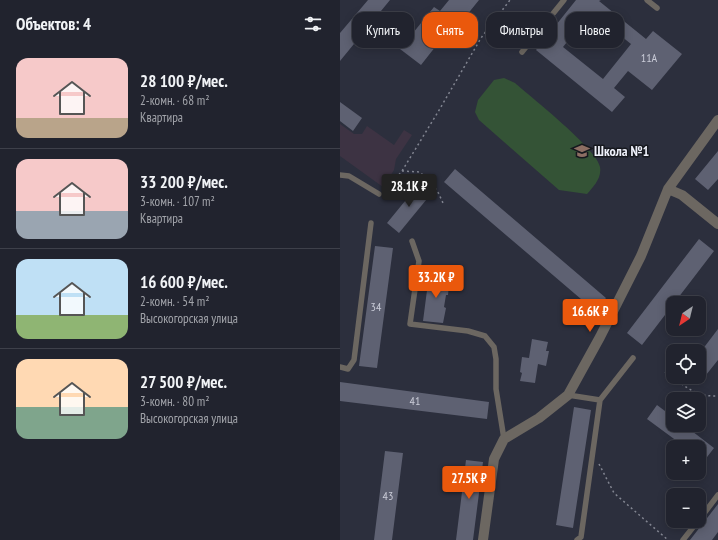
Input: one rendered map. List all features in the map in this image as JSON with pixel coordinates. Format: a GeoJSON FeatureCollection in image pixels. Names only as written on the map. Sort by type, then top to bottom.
{"type":"FeatureCollection","features":[{"type":"Feature","properties":{"kind":"street"},"geometry":{"type":"LineString","coordinates":[[483,540],[494,459],[504,439],[539,418],[568,395],[638,263],[668,188],[718,120]]}},
{"type":"Feature","properties":{"kind":"street"},"geometry":{"type":"LineString","coordinates":[[668,188],[682,195],[718,224]]}},
{"type":"Feature","properties":{"kind":"lane"},"geometry":{"type":"LineString","coordinates":[[522,52],[564,0]]}},
{"type":"Feature","properties":{"kind":"lane"},"geometry":{"type":"LineString","coordinates":[[647,0],[657,8]]}},
{"type":"Feature","properties":{"kind":"lane"},"geometry":{"type":"LineString","coordinates":[[340,175],[348,176],[379,194]]}},
{"type":"Feature","properties":{"kind":"lane"},"geometry":{"type":"LineString","coordinates":[[340,367],[348,369],[354,360],[371,223]]}},
{"type":"Feature","properties":{"kind":"lane"},"geometry":{"type":"LineString","coordinates":[[412,241],[419,261],[410,324],[468,331],[485,336],[490,341],[494,347],[496,359],[496,389],[504,439]]}},
{"type":"Feature","properties":{"kind":"lane"},"geometry":{"type":"LineString","coordinates":[[577,540],[582,538],[600,400],[633,358]]}},
{"type":"Feature","properties":{"kind":"lane"},"geometry":{"type":"LineString","coordinates":[[568,395],[600,400]]}},
{"type":"Feature","properties":{"kind":"lane"},"geometry":{"type":"LineString","coordinates":[[706,510],[718,495]]}},
{"type":"Feature","properties":{"kind":"lane"},"geometry":{"type":"LineString","coordinates":[[683,540],[692,528]]}},
{"type":"Feature","properties":{"kind":"path"},"geometry":{"type":"LineString","coordinates":[[379,194],[389,189],[402,171],[481,38],[510,0]]}},
{"type":"Feature","properties":{"kind":"path"},"geometry":{"type":"LineString","coordinates":[[402,171],[420,172],[437,190],[443,203]]}},
{"type":"Feature","properties":{"kind":"path"},"geometry":{"type":"LineString","coordinates":[[665,372],[695,392],[705,396],[718,396]]}},
{"type":"Feature","properties":{"kind":"path"},"geometry":{"type":"LineString","coordinates":[[593,453],[614,493],[668,540]]}},
{"type":"Feature","properties":{"kind":"shaded area"},"geometry":{"type":"Polygon","coordinates":[[[340,124],[354,134],[362,134],[367,126],[394,145],[404,130],[412,135],[396,159],[394,170],[383,187],[340,156],[340,124]]]}},
{"type":"Feature","properties":{"kind":"green space"},"geometry":{"type":"Polygon","coordinates":[[[504,78],[515,83],[548,111],[588,149],[596,159],[600,167],[600,175],[587,194],[559,190],[479,120],[475,112],[478,100],[494,80],[504,78]]]}},
{"type":"Feature","properties":{"kind":"building"},"geometry":{"type":"Polygon","coordinates":[[[368,0],[390,0],[380,12],[358,12],[368,0]]]}},
{"type":"Feature","properties":{"kind":"building"},"geometry":{"type":"Polygon","coordinates":[[[449,0],[479,0],[469,12],[430,12],[434,7],[440,11],[449,0]]]}},
{"type":"Feature","properties":{"kind":"building"},"geometry":{"type":"Polygon","coordinates":[[[576,0],[601,0],[599,1],[613,12],[566,12],[576,0]]]}},
{"type":"Feature","properties":{"kind":"building"},"geometry":{"type":"Polygon","coordinates":[[[565,14],[565,44],[563,47],[603,79],[631,44],[624,38],[624,21],[646,39],[653,31],[682,54],[652,90],[628,71],[614,88],[625,97],[612,112],[536,50],[538,48],[557,48],[557,24],[565,14]]]}},
{"type":"Feature","properties":{"kind":"building"},"geometry":{"type":"Polygon","coordinates":[[[352,19],[352,46],[340,61],[340,33],[352,19]]]}},
{"type":"Feature","properties":{"kind":"building"},"geometry":{"type":"Polygon","coordinates":[[[422,22],[422,48],[434,48],[421,65],[400,49],[414,48],[414,32],[422,22]]]}},
{"type":"Feature","properties":{"kind":"building"},"geometry":{"type":"Polygon","coordinates":[[[340,102],[362,118],[353,131],[340,121],[340,102]]]}},
{"type":"Feature","properties":{"kind":"building"},"geometry":{"type":"Polygon","coordinates":[[[718,151],[718,179],[708,190],[695,179],[718,151]]]}},
{"type":"Feature","properties":{"kind":"building"},"geometry":{"type":"Polygon","coordinates":[[[455,169],[606,298],[595,311],[444,182],[455,169]]]}},
{"type":"Feature","properties":{"kind":"building"},"geometry":{"type":"Polygon","coordinates":[[[419,184],[431,194],[399,233],[387,223],[419,184]]]}},
{"type":"Feature","properties":{"kind":"building"},"geometry":{"type":"Polygon","coordinates":[[[699,239],[714,251],[680,296],[666,296],[666,314],[642,345],[627,333],[699,239]]]}},
{"type":"Feature","properties":{"kind":"building"},"geometry":{"type":"Polygon","coordinates":[[[375,246],[393,248],[377,368],[359,366],[375,246]]]}},
{"type":"Feature","properties":{"kind":"building"},"geometry":{"type":"Polygon","coordinates":[[[429,275],[448,277],[448,295],[446,295],[444,307],[446,308],[443,323],[423,321],[429,275]]]}},
{"type":"Feature","properties":{"kind":"building"},"geometry":{"type":"Polygon","coordinates":[[[718,329],[718,360],[706,375],[706,345],[718,329]]]}},
{"type":"Feature","properties":{"kind":"building"},"geometry":{"type":"Polygon","coordinates":[[[532,339],[548,342],[546,351],[549,351],[546,366],[538,364],[535,383],[520,381],[522,373],[520,372],[522,357],[529,358],[532,339]]]}},
{"type":"Feature","properties":{"kind":"building"},"geometry":{"type":"Polygon","coordinates":[[[340,382],[489,402],[487,419],[340,401],[340,382]]]}},
{"type":"Feature","properties":{"kind":"building"},"geometry":{"type":"Polygon","coordinates":[[[657,405],[666,412],[666,432],[693,432],[704,440],[676,440],[647,419],[657,405]]]}},
{"type":"Feature","properties":{"kind":"building"},"geometry":{"type":"Polygon","coordinates":[[[574,407],[591,410],[573,528],[556,525],[574,407]]]}},
{"type":"Feature","properties":{"kind":"building"},"geometry":{"type":"Polygon","coordinates":[[[706,442],[714,448],[706,458],[706,442]]]}},
{"type":"Feature","properties":{"kind":"building"},"geometry":{"type":"Polygon","coordinates":[[[385,451],[403,453],[392,540],[374,540],[385,451]]]}},
{"type":"Feature","properties":{"kind":"building"},"geometry":{"type":"Polygon","coordinates":[[[466,460],[483,462],[473,540],[456,540],[466,460]]]}},
{"type":"Feature","properties":{"kind":"building"},"geometry":{"type":"Polygon","coordinates":[[[718,504],[718,532],[712,540],[690,540],[699,528],[706,528],[706,519],[718,504]]]}},
{"type":"Feature","properties":{"kind":"place","name":"Школа №1"},"geometry":{"type":"Point","coordinates":[582,151]}}]}
